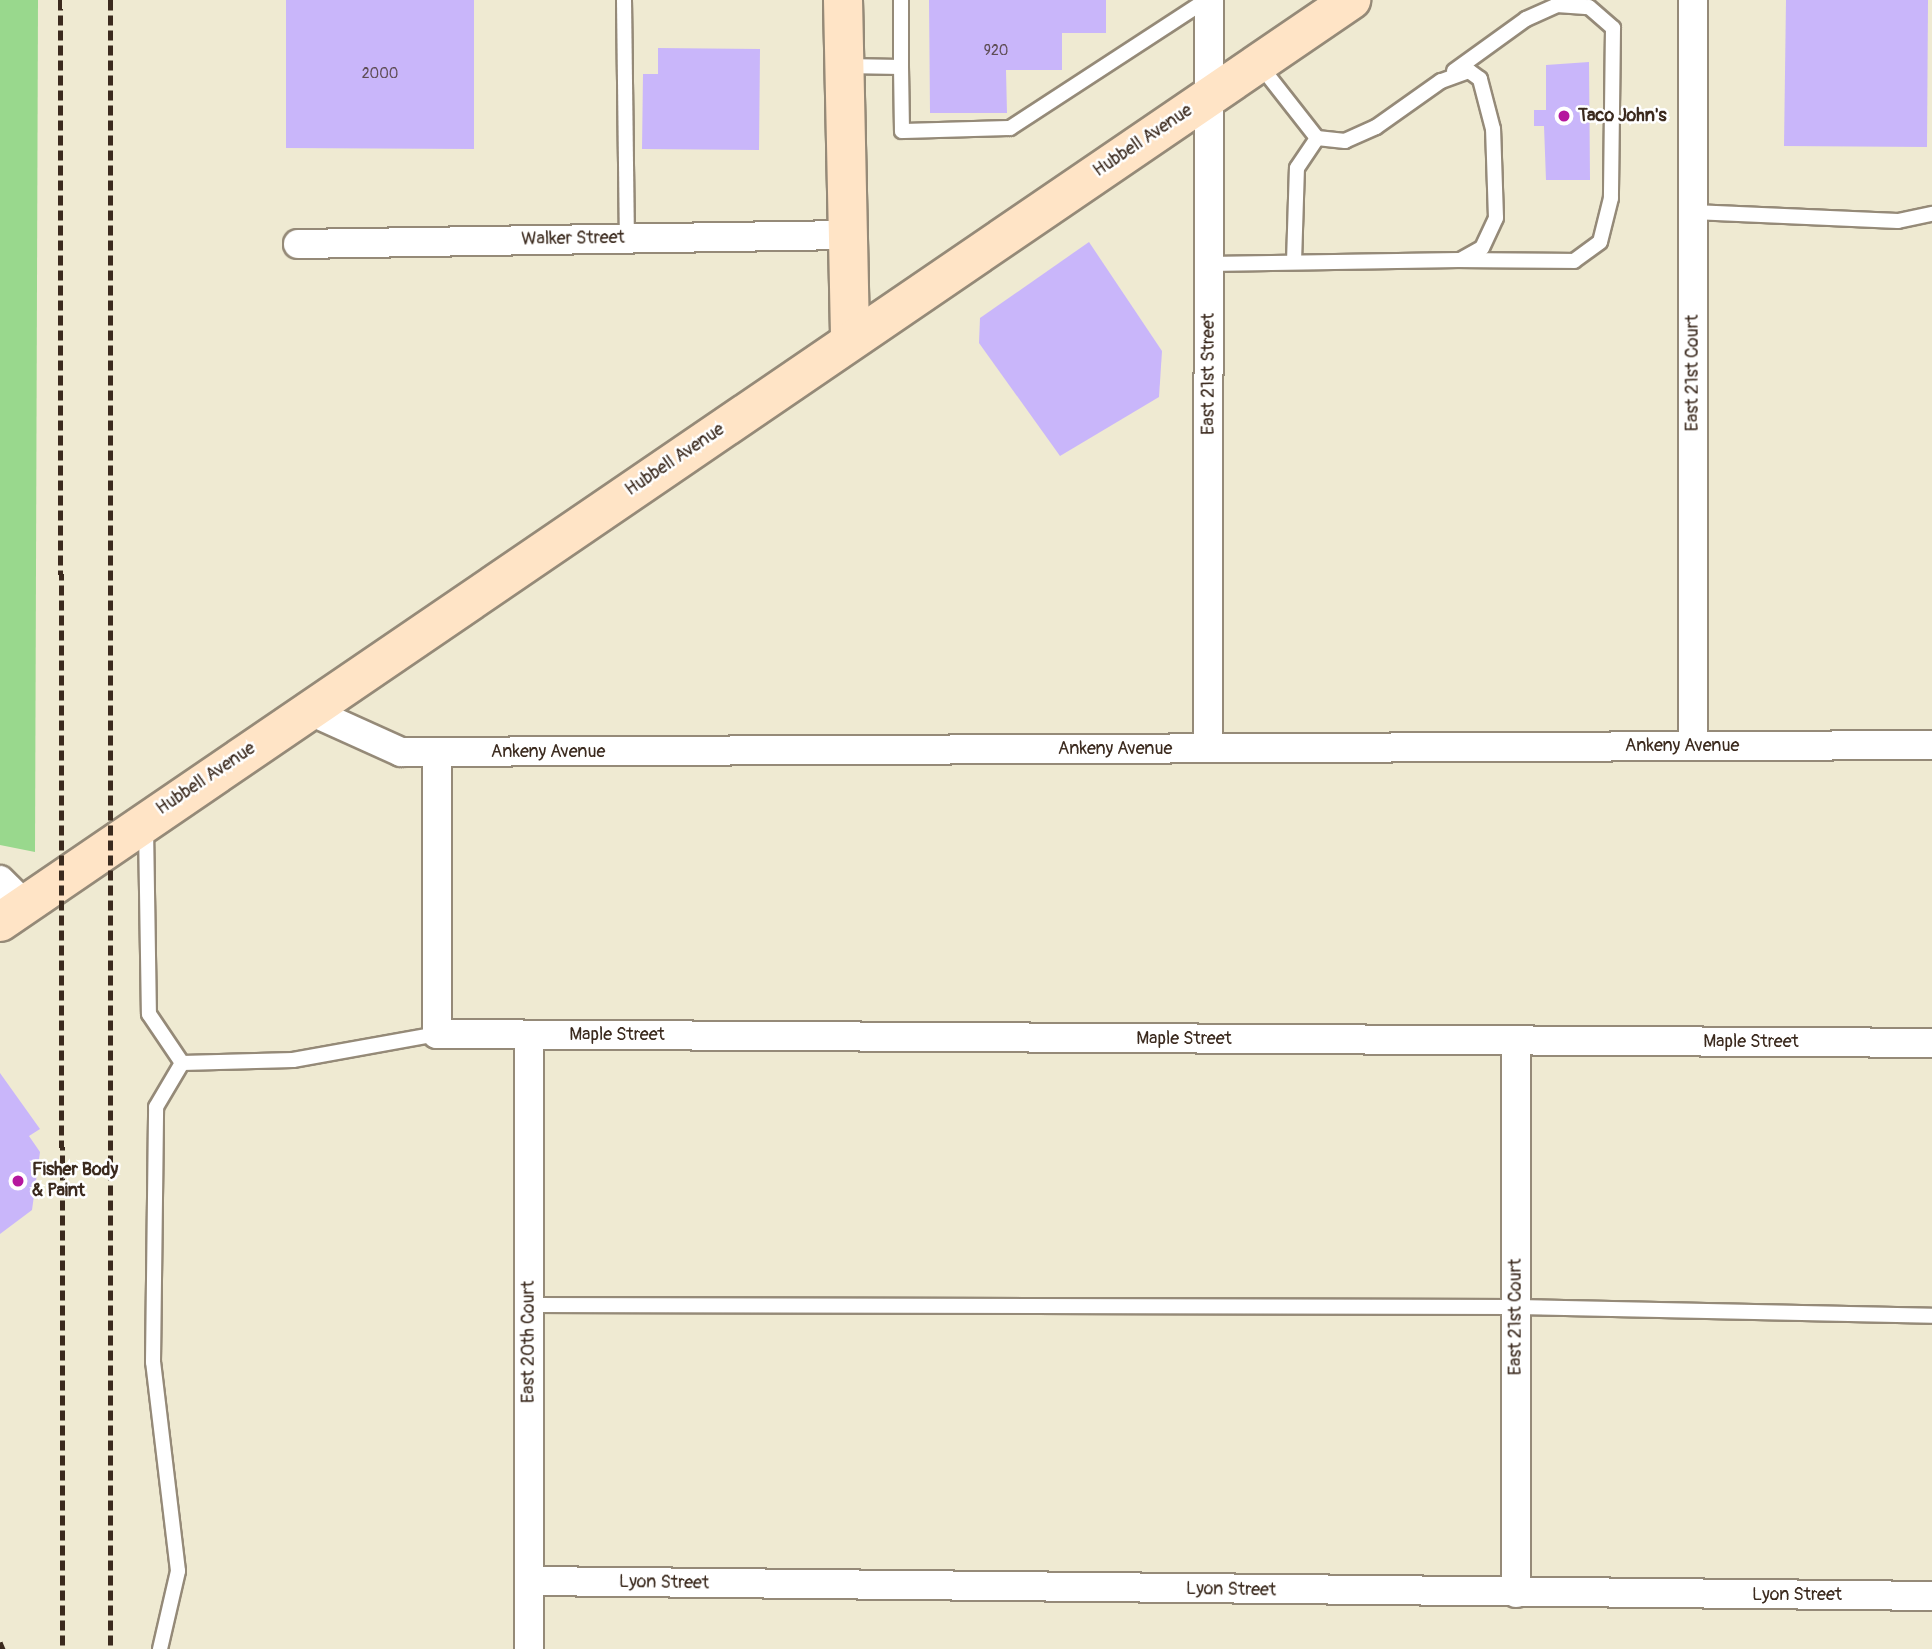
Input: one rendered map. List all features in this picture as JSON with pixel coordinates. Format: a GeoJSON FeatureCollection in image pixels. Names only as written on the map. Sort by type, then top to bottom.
{"type":"FeatureCollection","features":[{"type":"Feature","properties":{"kind":"main road"},"geometry":{"type":"LineString","coordinates":[[843,0],[850,341]]}},
{"type":"Feature","properties":{"kind":"main road","name":"Hubbell Avenue"},"geometry":{"type":"LineString","coordinates":[[8,902],[146,820],[1350,0]]}},
{"type":"Feature","properties":{"kind":"street","name":"East 21st Street"},"geometry":{"type":"LineString","coordinates":[[1207,0],[1208,748]]}},
{"type":"Feature","properties":{"kind":"street","name":"East 21st Court"},"geometry":{"type":"LineString","coordinates":[[1693,0],[1693,746]]}},
{"type":"Feature","properties":{"kind":"street","name":"Walker Street"},"geometry":{"type":"LineString","coordinates":[[298,244],[849,234]]}},
{"type":"Feature","properties":{"kind":"street","name":"Ankeny Avenue"},"geometry":{"type":"LineString","coordinates":[[308,710],[401,752],[1932,744]]}},
{"type":"Feature","properties":{"kind":"street"},"geometry":{"type":"LineString","coordinates":[[437,752],[437,1034]]}},
{"type":"Feature","properties":{"kind":"street","name":"Maple Street"},"geometry":{"type":"LineString","coordinates":[[437,1034],[1932,1043]]}},
{"type":"Feature","properties":{"kind":"street","name":"East 20th Court"},"geometry":{"type":"LineString","coordinates":[[529,1035],[529,1649]]}},
{"type":"Feature","properties":{"kind":"street","name":"East 21st Court"},"geometry":{"type":"LineString","coordinates":[[1516,1042],[1516,1593]]}},
{"type":"Feature","properties":{"kind":"street","name":"Lyon Street"},"geometry":{"type":"LineString","coordinates":[[529,1581],[1932,1596]]}},
{"type":"Feature","properties":{"kind":"lane"},"geometry":{"type":"LineString","coordinates":[[624,0],[626,238]]}},
{"type":"Feature","properties":{"kind":"lane"},"geometry":{"type":"LineString","coordinates":[[901,0],[902,131],[989,130],[1028,119],[1207,0]]}},
{"type":"Feature","properties":{"kind":"lane"},"geometry":{"type":"LineString","coordinates":[[1209,264],[1574,261],[1600,242],[1611,198],[1613,28],[1589,7],[1557,5],[1526,19],[1376,127],[1345,141],[1317,138],[1259,63]]}},
{"type":"Feature","properties":{"kind":"lane"},"geometry":{"type":"LineString","coordinates":[[845,66],[901,67]]}},
{"type":"Feature","properties":{"kind":"lane"},"geometry":{"type":"LineString","coordinates":[[1441,81],[1469,71],[1480,79],[1493,129],[1496,218],[1482,248],[1460,260]]}},
{"type":"Feature","properties":{"kind":"lane"},"geometry":{"type":"LineString","coordinates":[[1294,262],[1297,167],[1317,138]]}},
{"type":"Feature","properties":{"kind":"lane"},"geometry":{"type":"LineString","coordinates":[[1693,212],[1898,220],[1932,214]]}},
{"type":"Feature","properties":{"kind":"lane"},"geometry":{"type":"LineString","coordinates":[[146,820],[149,1014],[182,1063]]}},
{"type":"Feature","properties":{"kind":"lane"},"geometry":{"type":"LineString","coordinates":[[182,1063],[293,1060],[437,1034]]}},
{"type":"Feature","properties":{"kind":"lane"},"geometry":{"type":"LineString","coordinates":[[160,1649],[178,1571],[153,1362],[156,1107],[182,1063]]}},
{"type":"Feature","properties":{"kind":"lane"},"geometry":{"type":"LineString","coordinates":[[529,1305],[1516,1307],[1932,1316]]}},
{"type":"Feature","properties":{"kind":"green space"},"geometry":{"type":"Polygon","coordinates":[[[0,0],[38,0],[35,852],[0,845],[0,0]]]}},
{"type":"Feature","properties":{"kind":"building"},"geometry":{"type":"Polygon","coordinates":[[[286,0],[474,0],[474,149],[286,148],[286,0]]]}},
{"type":"Feature","properties":{"kind":"building"},"geometry":{"type":"Polygon","coordinates":[[[929,0],[1106,0],[1106,33],[1062,33],[1062,70],[1006,70],[1007,113],[930,113],[929,0]]]}},
{"type":"Feature","properties":{"kind":"building"},"geometry":{"type":"Polygon","coordinates":[[[1786,0],[1928,0],[1927,147],[1784,146],[1786,0]]]}},
{"type":"Feature","properties":{"kind":"building"},"geometry":{"type":"Polygon","coordinates":[[[658,48],[760,49],[759,150],[642,149],[643,74],[658,74],[658,48]]]}},
{"type":"Feature","properties":{"kind":"building","name":"Taco John's"},"geometry":{"type":"Polygon","coordinates":[[[1589,62],[1590,180],[1546,180],[1544,126],[1534,126],[1534,110],[1546,110],[1546,65],[1589,62]]]}},
{"type":"Feature","properties":{"kind":"building"},"geometry":{"type":"Polygon","coordinates":[[[1089,242],[1162,351],[1159,397],[1060,456],[979,343],[980,318],[1089,242]]]}},
{"type":"Feature","properties":{"kind":"building","name":"Fisher Body & Paint"},"geometry":{"type":"Polygon","coordinates":[[[0,1073],[40,1129],[29,1136],[40,1152],[32,1210],[0,1234],[0,1073]]]}},
{"type":"Feature","properties":{"kind":"railway"},"geometry":{"type":"LineString","coordinates":[[60,0],[63,1649]]}},
{"type":"Feature","properties":{"kind":"railway"},"geometry":{"type":"LineString","coordinates":[[110,0],[111,1649]]}},
{"type":"Feature","properties":{"kind":"railway"},"geometry":{"type":"LineString","coordinates":[[0,1642],[3,1649]]}},
{"type":"Feature","properties":{"kind":"place","name":"Taco John's"},"geometry":{"type":"Point","coordinates":[1564,116]}},
{"type":"Feature","properties":{"kind":"place","name":"Fisher Body & Paint"},"geometry":{"type":"Point","coordinates":[18,1181]}}]}
